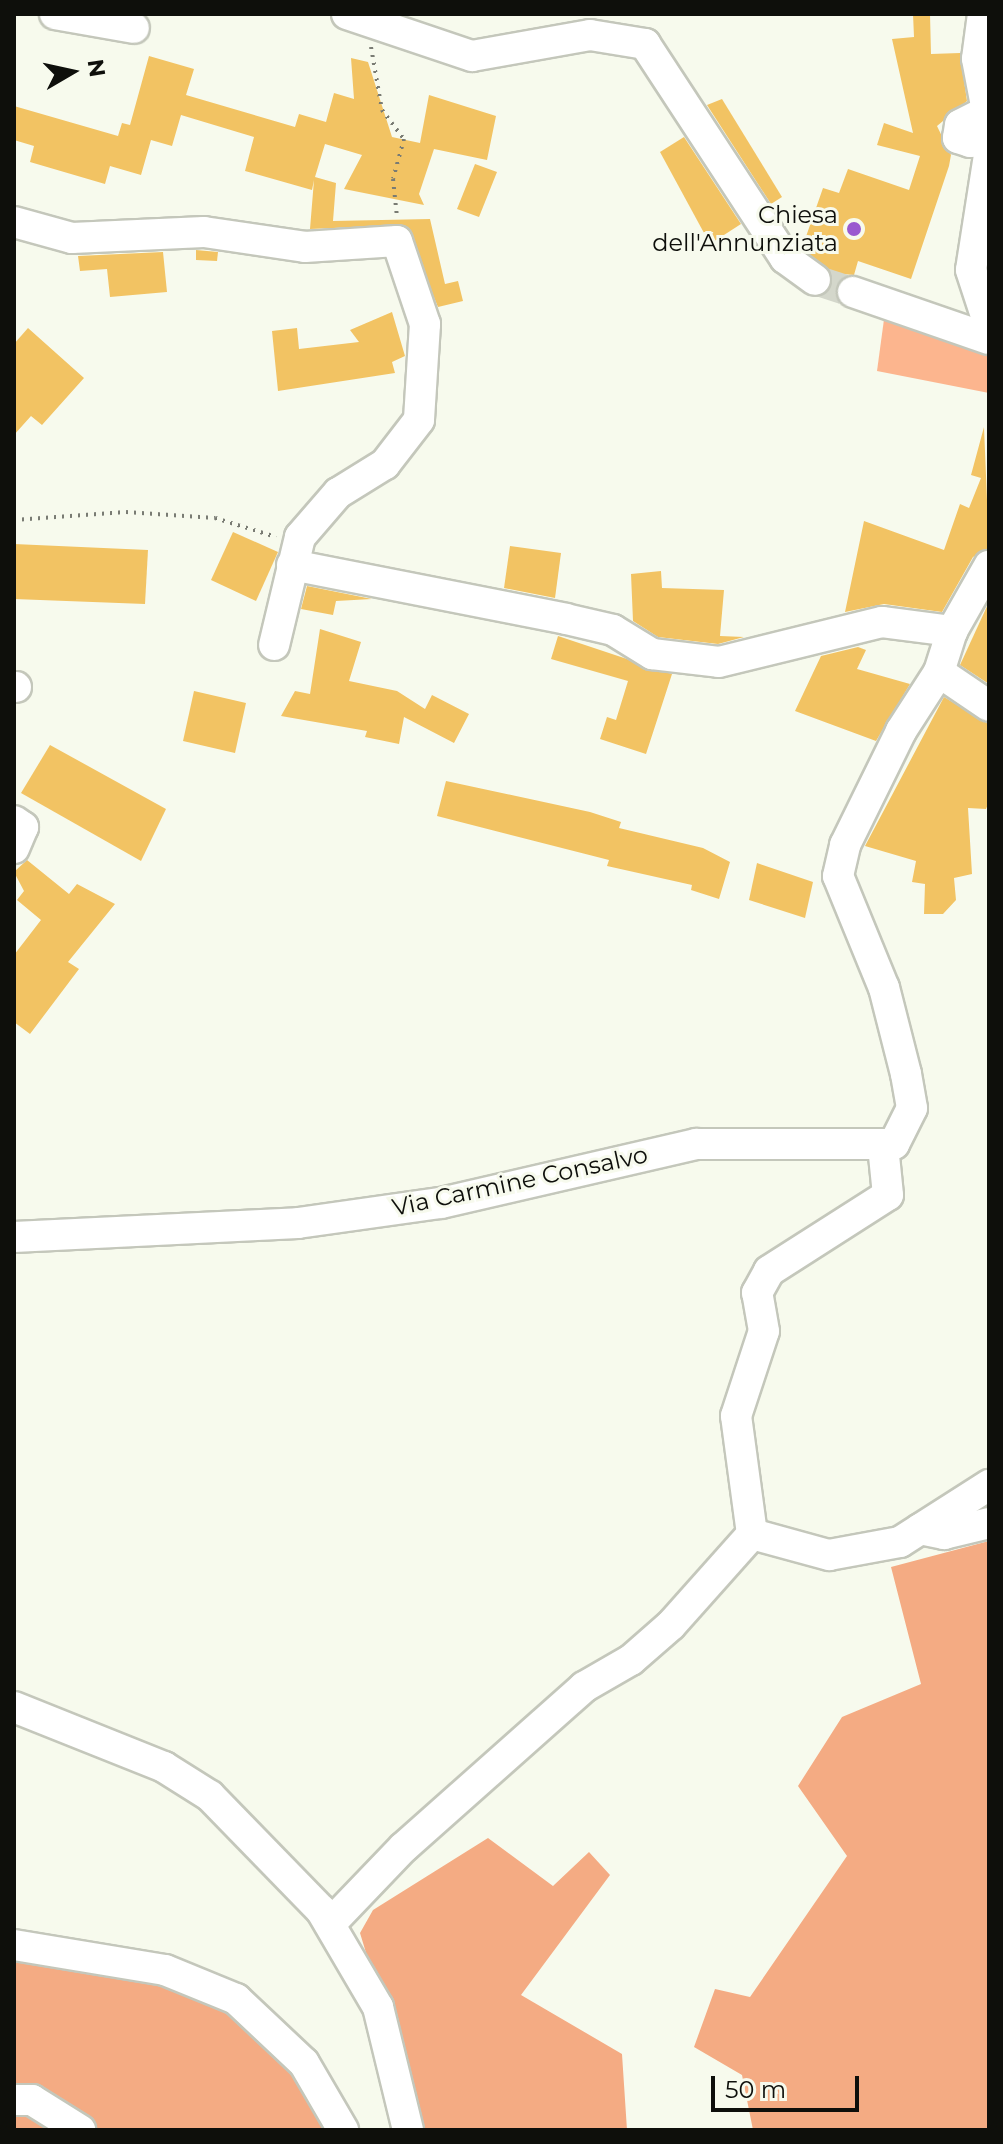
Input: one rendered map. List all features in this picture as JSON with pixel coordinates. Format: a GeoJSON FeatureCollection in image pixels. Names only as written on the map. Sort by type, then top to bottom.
{"type":"FeatureCollection","features":[{"type":"Feature","properties":{"kind":"street"},"geometry":{"type":"LineString","coordinates":[[55,14],[134,28]]}},
{"type":"Feature","properties":{"kind":"street"},"geometry":{"type":"LineString","coordinates":[[983,14],[977,59],[987,111],[960,125],[958,138],[970,142],[989,133]]}},
{"type":"Feature","properties":{"kind":"street"},"geometry":{"type":"LineString","coordinates":[[354,26],[472,56],[590,35],[645,44],[785,258],[815,280]]}},
{"type":"Feature","properties":{"kind":"street"},"geometry":{"type":"LineString","coordinates":[[989,155],[971,270],[989,325]]}},
{"type":"Feature","properties":{"kind":"street"},"geometry":{"type":"LineString","coordinates":[[14,222],[72,238],[204,232],[305,247],[397,241],[425,324],[419,420],[385,464],[314,516],[295,554],[274,645]]}},
{"type":"Feature","properties":{"kind":"street"},"geometry":{"type":"LineString","coordinates":[[853,292],[989,339]]}},
{"type":"Feature","properties":{"kind":"street"},"geometry":{"type":"LineString","coordinates":[[295,554],[613,630],[652,654],[719,662],[882,622],[952,631]]}},
{"type":"Feature","properties":{"kind":"street"},"geometry":{"type":"LineString","coordinates":[[331,1923],[404,1847],[584,1687],[631,1660],[671,1625],[752,1534],[736,1416],[764,1331],[757,1293],[784,1260],[888,1195],[883,1146],[906,1130],[906,1074],[884,988],[838,876],[845,845],[901,731],[939,672],[952,631],[989,566]]}},
{"type":"Feature","properties":{"kind":"street"},"geometry":{"type":"LineString","coordinates":[[939,672],[989,706]]}},
{"type":"Feature","properties":{"kind":"street"},"geometry":{"type":"LineString","coordinates":[[14,821],[23,827],[14,848]]}},
{"type":"Feature","properties":{"kind":"street","name":"Via Carmine Consalvo"},"geometry":{"type":"LineString","coordinates":[[14,1237],[298,1223],[441,1203],[696,1144],[883,1146]]}},
{"type":"Feature","properties":{"kind":"street"},"geometry":{"type":"LineString","coordinates":[[752,1534],[829,1555],[900,1542],[989,1485]]}},
{"type":"Feature","properties":{"kind":"street"},"geometry":{"type":"LineString","coordinates":[[920,1529],[944,1534],[989,1523]]}},
{"type":"Feature","properties":{"kind":"street"},"geometry":{"type":"LineString","coordinates":[[14,1707],[164,1767],[210,1796],[331,1923],[378,2007],[408,2130]]}},
{"type":"Feature","properties":{"kind":"street"},"geometry":{"type":"LineString","coordinates":[[14,1945],[165,1970],[236,1999],[304,2063],[343,2130]]}},
{"type":"Feature","properties":{"kind":"street"},"geometry":{"type":"LineString","coordinates":[[14,2100],[32,2100],[80,2130]]}},
{"type":"Feature","properties":{"kind":"path"},"geometry":{"type":"LineString","coordinates":[[354,26],[374,58],[382,110],[404,139],[393,179],[397,241]]}},
{"type":"Feature","properties":{"kind":"path"},"geometry":{"type":"LineString","coordinates":[[14,520],[126,512],[215,518],[295,554]]}},
{"type":"Feature","properties":{"kind":"shaded area"},"geometry":{"type":"Polygon","coordinates":[[[885,312],[989,354],[989,393],[877,371],[885,312]]]}},
{"type":"Feature","properties":{"kind":"shaded area"},"geometry":{"type":"Polygon","coordinates":[[[989,1541],[989,2130],[753,2130],[742,2075],[694,2047],[715,1989],[750,1997],[847,1856],[798,1786],[842,1717],[921,1684],[891,1567],[989,1541]]]}},
{"type":"Feature","properties":{"kind":"shaded area"},"geometry":{"type":"Polygon","coordinates":[[[488,1838],[553,1886],[589,1852],[610,1875],[521,1995],[622,2054],[627,2130],[420,2130],[360,1933],[373,1910],[488,1838]]]}},
{"type":"Feature","properties":{"kind":"shaded area"},"geometry":{"type":"Polygon","coordinates":[[[14,1960],[161,1985],[228,2011],[292,2072],[326,2130],[14,2130],[14,1960]]]}},
{"type":"Feature","properties":{"kind":"building"},"geometry":{"type":"Polygon","coordinates":[[[913,14],[930,14],[931,54],[960,53],[967,101],[937,126],[951,155],[949,166],[911,279],[858,261],[854,275],[831,273],[802,248],[823,188],[839,193],[848,169],[909,190],[920,156],[877,145],[884,123],[913,133],[892,39],[914,37],[913,14]]]}},
{"type":"Feature","properties":{"kind":"building"},"geometry":{"type":"Polygon","coordinates":[[[149,56],[194,69],[186,95],[295,127],[299,114],[326,122],[334,93],[354,99],[351,58],[368,62],[392,137],[420,143],[429,95],[496,116],[487,160],[434,149],[419,194],[424,205],[344,189],[362,155],[325,144],[315,177],[336,183],[333,221],[430,219],[445,284],[458,281],[463,301],[438,307],[404,225],[310,229],[314,180],[312,190],[245,171],[254,137],[181,115],[172,146],[151,140],[141,175],[110,166],[105,184],[30,162],[34,146],[14,140],[14,106],[118,136],[122,123],[130,125],[149,56]]]}},
{"type":"Feature","properties":{"kind":"building"},"geometry":{"type":"Polygon","coordinates":[[[722,99],[782,197],[771,204],[707,105],[722,99]]]}},
{"type":"Feature","properties":{"kind":"building"},"geometry":{"type":"Polygon","coordinates":[[[684,137],[741,224],[710,244],[660,152],[684,137]]]}},
{"type":"Feature","properties":{"kind":"building"},"geometry":{"type":"Polygon","coordinates":[[[475,164],[497,172],[479,217],[457,209],[475,164]]]}},
{"type":"Feature","properties":{"kind":"building"},"geometry":{"type":"Polygon","coordinates":[[[196,250],[218,252],[217,261],[196,260],[196,250]]]}},
{"type":"Feature","properties":{"kind":"building"},"geometry":{"type":"Polygon","coordinates":[[[163,252],[167,292],[110,297],[107,269],[80,271],[78,256],[163,252]]]}},
{"type":"Feature","properties":{"kind":"building"},"geometry":{"type":"Polygon","coordinates":[[[392,312],[405,356],[392,362],[395,373],[278,391],[272,331],[297,328],[299,349],[359,342],[350,330],[392,312]]]}},
{"type":"Feature","properties":{"kind":"building"},"geometry":{"type":"Polygon","coordinates":[[[28,328],[84,378],[42,425],[31,416],[14,435],[14,344],[28,328]]]}},
{"type":"Feature","properties":{"kind":"building"},"geometry":{"type":"Polygon","coordinates":[[[984,427],[989,548],[973,557],[942,612],[884,604],[845,612],[864,521],[944,550],[960,504],[969,508],[981,478],[971,475],[984,427]]]}},
{"type":"Feature","properties":{"kind":"building"},"geometry":{"type":"Polygon","coordinates":[[[233,532],[278,552],[256,601],[211,580],[233,532]]]}},
{"type":"Feature","properties":{"kind":"building"},"geometry":{"type":"Polygon","coordinates":[[[14,544],[148,550],[145,604],[14,599],[14,544]]]}},
{"type":"Feature","properties":{"kind":"building"},"geometry":{"type":"Polygon","coordinates":[[[510,546],[561,553],[555,598],[504,588],[510,546]]]}},
{"type":"Feature","properties":{"kind":"building"},"geometry":{"type":"Polygon","coordinates":[[[661,571],[662,588],[724,590],[720,636],[744,637],[718,644],[658,637],[633,621],[631,574],[661,571]]]}},
{"type":"Feature","properties":{"kind":"building"},"geometry":{"type":"Polygon","coordinates":[[[307,586],[372,599],[336,601],[333,615],[301,609],[307,586]]]}},
{"type":"Feature","properties":{"kind":"building"},"geometry":{"type":"Polygon","coordinates":[[[989,602],[989,684],[960,665],[989,602]]]}},
{"type":"Feature","properties":{"kind":"building"},"geometry":{"type":"Polygon","coordinates":[[[320,629],[361,642],[349,681],[397,691],[425,709],[432,695],[469,714],[454,743],[404,717],[399,744],[365,737],[367,731],[281,716],[295,691],[310,694],[320,629]]]}},
{"type":"Feature","properties":{"kind":"building"},"geometry":{"type":"Polygon","coordinates":[[[558,636],[672,674],[646,754],[600,739],[607,717],[616,720],[628,681],[551,659],[558,636]]]}},
{"type":"Feature","properties":{"kind":"building"},"geometry":{"type":"Polygon","coordinates":[[[858,647],[866,650],[857,669],[910,684],[876,741],[795,711],[821,656],[858,647]]]}},
{"type":"Feature","properties":{"kind":"building"},"geometry":{"type":"Polygon","coordinates":[[[194,691],[246,703],[235,753],[183,741],[194,691]]]}},
{"type":"Feature","properties":{"kind":"building"},"geometry":{"type":"Polygon","coordinates":[[[944,697],[989,724],[989,802],[986,809],[968,808],[972,874],[954,878],[956,900],[943,914],[924,914],[925,884],[912,882],[916,861],[865,846],[944,697]]]}},
{"type":"Feature","properties":{"kind":"building"},"geometry":{"type":"Polygon","coordinates":[[[50,745],[166,809],[141,861],[21,793],[50,745]]]}},
{"type":"Feature","properties":{"kind":"building"},"geometry":{"type":"Polygon","coordinates":[[[446,781],[590,812],[621,822],[619,828],[703,848],[730,862],[719,899],[691,890],[692,885],[607,866],[609,860],[437,816],[446,781]]]}},
{"type":"Feature","properties":{"kind":"building"},"geometry":{"type":"Polygon","coordinates":[[[27,860],[69,894],[77,884],[115,904],[68,962],[79,969],[30,1034],[14,1022],[14,955],[41,920],[17,900],[24,891],[14,872],[27,860]]]}},
{"type":"Feature","properties":{"kind":"building"},"geometry":{"type":"Polygon","coordinates":[[[757,863],[813,882],[805,918],[749,900],[757,863]]]}},
{"type":"Feature","properties":{"kind":"tunnel"},"geometry":{"type":"LineString","coordinates":[[815,280],[853,292]]}},
{"type":"Feature","properties":{"kind":"place","name":"Chiesa dell'Annunziata"},"geometry":{"type":"Point","coordinates":[854,229]}}]}
